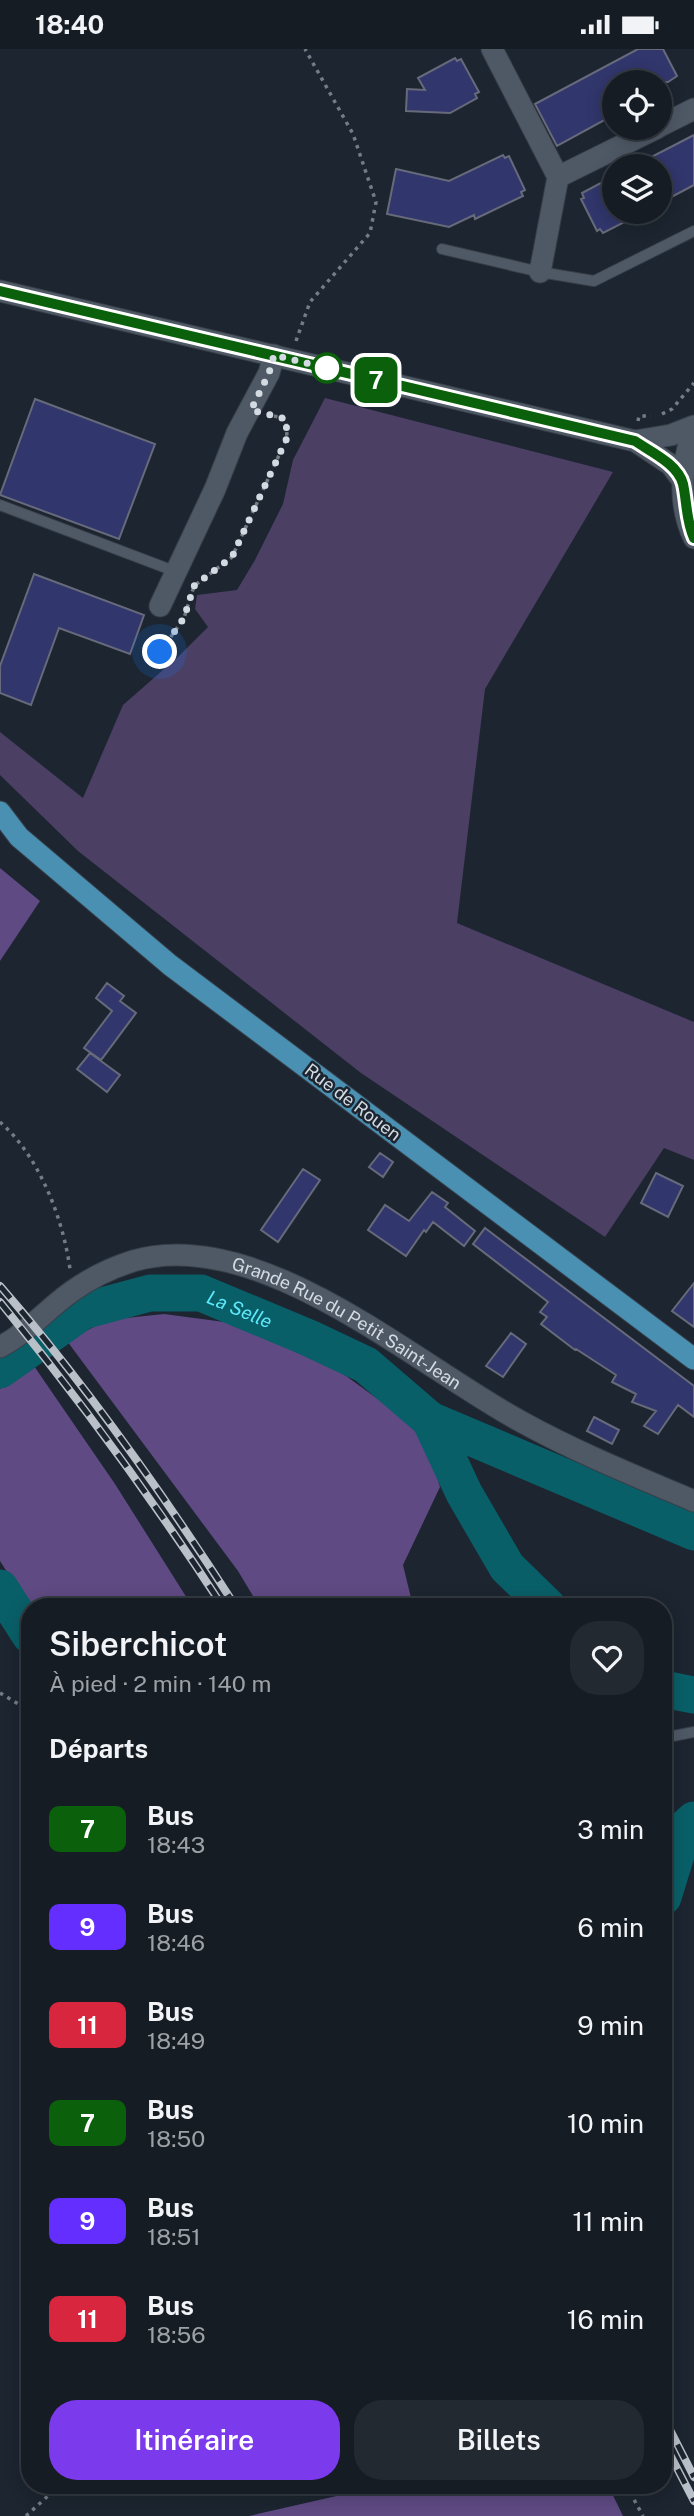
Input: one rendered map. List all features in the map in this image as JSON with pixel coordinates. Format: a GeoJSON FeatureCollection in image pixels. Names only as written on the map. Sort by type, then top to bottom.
{"type":"FeatureCollection","features":[{"type":"Feature","properties":{"kind":"main road","name":"Rue de Rouen"},"geometry":{"type":"LineString","coordinates":[[0,812],[10,833],[170,965],[694,1359]]}},
{"type":"Feature","properties":{"kind":"street"},"geometry":{"type":"LineString","coordinates":[[492,49],[558,177],[540,272]]}},
{"type":"Feature","properties":{"kind":"street"},"geometry":{"type":"LineString","coordinates":[[672,120],[694,109]]}},
{"type":"Feature","properties":{"kind":"street"},"geometry":{"type":"LineString","coordinates":[[558,177],[632,140]]}},
{"type":"Feature","properties":{"kind":"street"},"geometry":{"type":"LineString","coordinates":[[0,291],[635,441],[671,465],[683,481]]}},
{"type":"Feature","properties":{"kind":"street"},"geometry":{"type":"LineString","coordinates":[[160,606],[174,571],[215,489],[237,433],[269,373],[282,357]]}},
{"type":"Feature","properties":{"kind":"street"},"geometry":{"type":"LineString","coordinates":[[635,441],[671,435],[694,426]]}},
{"type":"Feature","properties":{"kind":"street"},"geometry":{"type":"LineString","coordinates":[[694,426],[685,453],[683,481],[687,516],[694,538]]}},
{"type":"Feature","properties":{"kind":"street","name":"Grande Rue du Petit Saint-Jean"},"geometry":{"type":"LineString","coordinates":[[0,1347],[27,1329],[71,1292],[114,1268],[149,1257],[194,1255],[237,1263],[309,1293],[539,1431],[694,1501]]}},
{"type":"Feature","properties":{"kind":"lane"},"geometry":{"type":"LineString","coordinates":[[442,249],[540,272],[594,281],[694,231]]}},
{"type":"Feature","properties":{"kind":"lane"},"geometry":{"type":"LineString","coordinates":[[0,505],[174,571]]}},
{"type":"Feature","properties":{"kind":"lane"},"geometry":{"type":"LineString","coordinates":[[672,1736],[694,1732]]}},
{"type":"Feature","properties":{"kind":"path"},"geometry":{"type":"LineString","coordinates":[[282,357],[310,302],[370,233],[376,202],[353,134],[305,49]]}},
{"type":"Feature","properties":{"kind":"path"},"geometry":{"type":"LineString","coordinates":[[635,441],[639,417],[660,416],[672,409],[694,383]]}},
{"type":"Feature","properties":{"kind":"path"},"geometry":{"type":"LineString","coordinates":[[160,652],[184,618],[194,586],[232,557],[287,438],[286,419],[251,410]]}},
{"type":"Feature","properties":{"kind":"path"},"geometry":{"type":"LineString","coordinates":[[0,1122],[9,1129],[45,1184],[64,1238],[71,1292]]}},
{"type":"Feature","properties":{"kind":"path"},"geometry":{"type":"LineString","coordinates":[[0,1693],[21,1706]]}},
{"type":"Feature","properties":{"kind":"path"},"geometry":{"type":"LineString","coordinates":[[26,2516],[50,2494]]}},
{"type":"Feature","properties":{"kind":"path"},"geometry":{"type":"LineString","coordinates":[[631,2494],[643,2516]]}},
{"type":"Feature","properties":{"kind":"shaded area"},"geometry":{"type":"Polygon","coordinates":[[[325,398],[613,472],[485,689],[457,923],[694,1022],[694,1160],[664,1148],[605,1237],[361,1073],[78,851],[0,775],[0,732],[83,798],[123,705],[208,627],[195,609],[197,595],[237,590],[283,504],[293,460],[325,398]]]}},
{"type":"Feature","properties":{"kind":"shaded area"},"geometry":{"type":"Polygon","coordinates":[[[0,868],[40,901],[0,961],[0,868]]]}},
{"type":"Feature","properties":{"kind":"shaded area"},"geometry":{"type":"Polygon","coordinates":[[[164,1314],[232,1323],[342,1373],[423,1432],[440,1487],[403,1565],[411,1598],[254,1598],[238,1571],[67,1341],[107,1320],[164,1314]]]}},
{"type":"Feature","properties":{"kind":"shaded area"},"geometry":{"type":"Polygon","coordinates":[[[34,1366],[115,1484],[187,1598],[24,1598],[0,1561],[0,1389],[34,1366]]]}},
{"type":"Feature","properties":{"kind":"shaded area"},"geometry":{"type":"Polygon","coordinates":[[[346,2494],[612,2494],[623,2516],[249,2516],[346,2494]]]}},
{"type":"Feature","properties":{"kind":"building"},"geometry":{"type":"Polygon","coordinates":[[[638,49],[663,49],[677,76],[672,79],[672,70],[602,70],[602,121],[557,146],[535,104],[638,49]]]}},
{"type":"Feature","properties":{"kind":"building"},"geometry":{"type":"Polygon","coordinates":[[[455,58],[457,61],[461,59],[479,92],[475,94],[477,98],[450,113],[406,111],[407,89],[425,90],[418,78],[455,58]]]}},
{"type":"Feature","properties":{"kind":"building"},"geometry":{"type":"Polygon","coordinates":[[[694,135],[694,185],[672,197],[672,154],[657,154],[694,135]]]}},
{"type":"Feature","properties":{"kind":"building"},"geometry":{"type":"Polygon","coordinates":[[[503,155],[505,158],[509,156],[525,190],[521,192],[523,196],[475,219],[474,215],[449,227],[387,214],[396,169],[449,181],[503,155]]]}},
{"type":"Feature","properties":{"kind":"building"},"geometry":{"type":"Polygon","coordinates":[[[602,182],[602,224],[621,224],[603,233],[600,229],[597,231],[581,199],[584,198],[582,193],[602,182]]]}},
{"type":"Feature","properties":{"kind":"building"},"geometry":{"type":"Polygon","coordinates":[[[35,399],[155,444],[119,539],[0,495],[35,399]]]}},
{"type":"Feature","properties":{"kind":"building"},"geometry":{"type":"Polygon","coordinates":[[[34,574],[144,615],[130,654],[59,628],[31,705],[0,693],[0,666],[34,574]]]}},
{"type":"Feature","properties":{"kind":"building"},"geometry":{"type":"Polygon","coordinates":[[[107,983],[124,996],[120,1001],[136,1013],[101,1060],[84,1048],[112,1011],[96,998],[107,983]]]}},
{"type":"Feature","properties":{"kind":"building"},"geometry":{"type":"Polygon","coordinates":[[[90,1053],[120,1075],[107,1092],[77,1069],[90,1053]]]}},
{"type":"Feature","properties":{"kind":"building"},"geometry":{"type":"Polygon","coordinates":[[[380,1153],[393,1162],[383,1177],[369,1167],[380,1153]]]}},
{"type":"Feature","properties":{"kind":"building"},"geometry":{"type":"Polygon","coordinates":[[[303,1169],[320,1180],[278,1242],[261,1230],[303,1169]]]}},
{"type":"Feature","properties":{"kind":"building"},"geometry":{"type":"Polygon","coordinates":[[[656,1173],[683,1186],[668,1217],[641,1203],[656,1173]]]}},
{"type":"Feature","properties":{"kind":"building"},"geometry":{"type":"Polygon","coordinates":[[[432,1192],[448,1203],[445,1207],[475,1231],[464,1246],[433,1222],[406,1256],[368,1230],[385,1205],[409,1221],[432,1192]]]}},
{"type":"Feature","properties":{"kind":"building"},"geometry":{"type":"Polygon","coordinates":[[[485,1228],[694,1386],[694,1417],[678,1405],[658,1434],[644,1426],[656,1411],[632,1402],[636,1394],[612,1382],[616,1375],[575,1350],[541,1324],[547,1317],[540,1312],[548,1302],[473,1244],[485,1228]]]}},
{"type":"Feature","properties":{"kind":"building"},"geometry":{"type":"Polygon","coordinates":[[[694,1283],[694,1327],[672,1311],[694,1283]]]}},
{"type":"Feature","properties":{"kind":"building"},"geometry":{"type":"Polygon","coordinates":[[[511,1333],[526,1344],[503,1377],[486,1366],[511,1333]]]}},
{"type":"Feature","properties":{"kind":"building"},"geometry":{"type":"Polygon","coordinates":[[[594,1417],[619,1430],[612,1444],[587,1431],[594,1417]]]}},
{"type":"Feature","properties":{"kind":"waterway","name":"La Selle"},"geometry":{"type":"LineString","coordinates":[[0,1370],[83,1311],[150,1293],[201,1293],[366,1365],[430,1420],[694,1532]]}},
{"type":"Feature","properties":{"kind":"waterway","name":"La Selle"},"geometry":{"type":"LineString","coordinates":[[430,1420],[464,1493],[507,1567],[539,1598]]}},
{"type":"Feature","properties":{"kind":"waterway","name":"La Selle"},"geometry":{"type":"LineString","coordinates":[[0,1588],[21,1621]]}},
{"type":"Feature","properties":{"kind":"waterway","name":"La Selle"},"geometry":{"type":"LineString","coordinates":[[672,1691],[694,1695]]}},
{"type":"Feature","properties":{"kind":"waterway","name":"La Selle"},"geometry":{"type":"LineString","coordinates":[[672,1868],[684,1829],[694,1820]]}},
{"type":"Feature","properties":{"kind":"railway"},"geometry":{"type":"LineString","coordinates":[[0,1286],[124,1442],[230,1598]]}},
{"type":"Feature","properties":{"kind":"railway"},"geometry":{"type":"LineString","coordinates":[[0,1302],[116,1451],[217,1598]]}},
{"type":"Feature","properties":{"kind":"railway"},"geometry":{"type":"LineString","coordinates":[[672,2434],[694,2477]]}},
{"type":"Feature","properties":{"kind":"railway"},"geometry":{"type":"LineString","coordinates":[[672,2458],[694,2501]]}},
{"type":"Feature","properties":{"kind":"bus line","name":"7"},"geometry":{"type":"LineString","coordinates":[[0,291],[635,441],[671,465],[683,481],[687,516],[694,538]]}},
{"type":"Feature","properties":{"kind":"route"},"geometry":{"type":"LineString","coordinates":[[160,652],[184,618],[194,586],[232,557],[287,438],[286,419],[251,410],[269,373],[274,355],[330,369],[327,368]]}}]}
